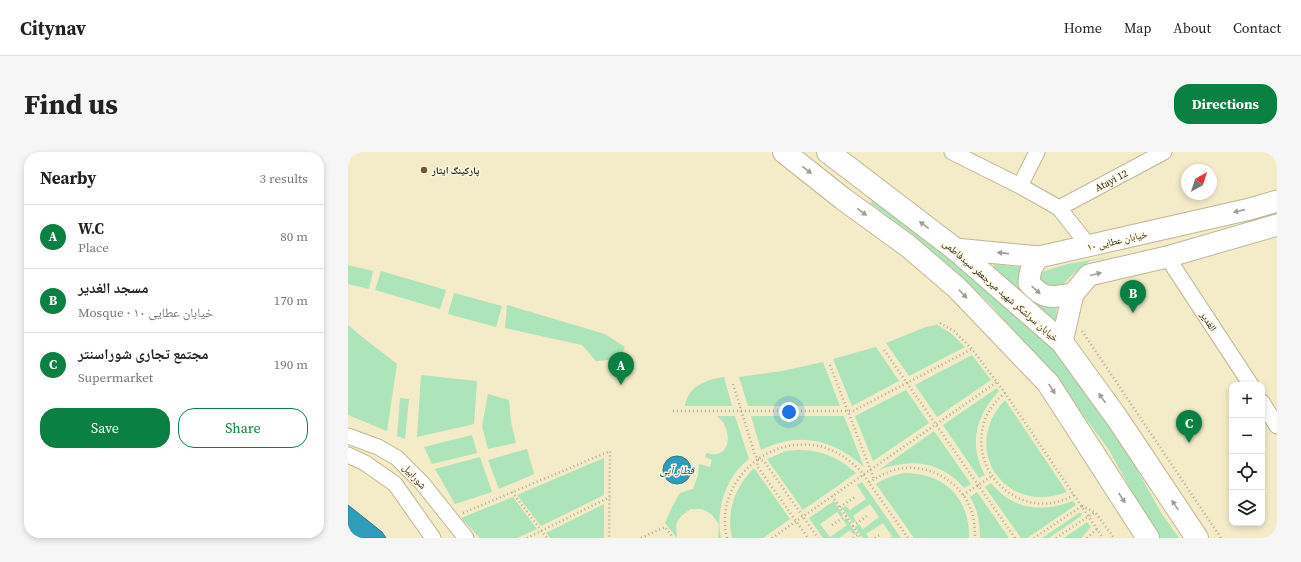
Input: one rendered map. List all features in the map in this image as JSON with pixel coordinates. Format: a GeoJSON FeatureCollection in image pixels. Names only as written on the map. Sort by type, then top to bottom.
{"type":"FeatureCollection","features":[{"type":"Feature","properties":{"kind":"main road"},"geometry":{"type":"LineString","coordinates":[[784,152],[842,198],[908,246],[957,288],[1048,383],[1148,538]]}},
{"type":"Feature","properties":{"kind":"main road","name":"خیابان سرلشکر شهید میرجعفر سیدفاطمی"},"geometry":{"type":"LineString","coordinates":[[828,152],[955,249],[1062,342],[1117,418],[1197,538]]}},
{"type":"Feature","properties":{"kind":"street"},"geometry":{"type":"LineString","coordinates":[[952,152],[1020,186],[1059,208],[1089,246]]}},
{"type":"Feature","properties":{"kind":"street"},"geometry":{"type":"LineString","coordinates":[[1020,186],[1037,152]]}},
{"type":"Feature","properties":{"kind":"street","name":"Atayi 12"},"geometry":{"type":"LineString","coordinates":[[1059,208],[1156,154]]}},
{"type":"Feature","properties":{"kind":"street","name":"خیابان عطایی ۱۰"},"geometry":{"type":"LineString","coordinates":[[955,249],[1040,257],[1250,209],[1277,201]]}},
{"type":"Feature","properties":{"kind":"street"},"geometry":{"type":"LineString","coordinates":[[1062,342],[1071,303],[1090,275],[1275,230]]}},
{"type":"Feature","properties":{"kind":"street","name":"الغدیر"},"geometry":{"type":"LineString","coordinates":[[1167,256],[1249,382]]}},
{"type":"Feature","properties":{"kind":"street"},"geometry":{"type":"LineString","coordinates":[[1040,257],[1033,263],[1029,274],[1030,283],[1041,294],[1071,303]]}},
{"type":"Feature","properties":{"kind":"street"},"geometry":{"type":"LineString","coordinates":[[1265,407],[1277,426]]}},
{"type":"Feature","properties":{"kind":"street","name":"شورابیل"},"geometry":{"type":"LineString","coordinates":[[348,436],[378,447],[397,458],[422,483],[466,538]]}},
{"type":"Feature","properties":{"kind":"street"},"geometry":{"type":"LineString","coordinates":[[348,455],[365,462],[395,484],[433,538]]}},
{"type":"Feature","properties":{"kind":"path"},"geometry":{"type":"LineString","coordinates":[[1071,303],[1221,538]]}},
{"type":"Feature","properties":{"kind":"path"},"geometry":{"type":"LineString","coordinates":[[940,323],[954,331],[972,349],[1005,393],[1104,538]]}},
{"type":"Feature","properties":{"kind":"path"},"geometry":{"type":"LineString","coordinates":[[673,411],[854,411],[972,349]]}},
{"type":"Feature","properties":{"kind":"path"},"geometry":{"type":"LineString","coordinates":[[884,350],[1015,538]]}},
{"type":"Feature","properties":{"kind":"path"},"geometry":{"type":"LineString","coordinates":[[830,365],[874,479]]}},
{"type":"Feature","properties":{"kind":"path"},"geometry":{"type":"LineString","coordinates":[[772,538],[996,382]]}},
{"type":"Feature","properties":{"kind":"path"},"geometry":{"type":"LineString","coordinates":[[733,384],[755,455],[758,459],[764,461],[818,538]]}},
{"type":"Feature","properties":{"kind":"path"},"geometry":{"type":"LineString","coordinates":[[1005,393],[994,404],[988,414],[982,434],[981,445],[983,456],[986,467],[992,476],[1000,486],[1010,494],[1033,503],[1058,502],[1074,495]]}},
{"type":"Feature","properties":{"kind":"path"},"geometry":{"type":"LineString","coordinates":[[727,538],[725,521],[726,508],[734,484],[741,474],[750,464],[772,450],[798,444],[825,448],[838,453],[850,461],[869,482],[908,538]]}},
{"type":"Feature","properties":{"kind":"path"},"geometry":{"type":"LineString","coordinates":[[459,515],[610,451],[609,538]]}},
{"type":"Feature","properties":{"kind":"path"},"geometry":{"type":"LineString","coordinates":[[758,459],[757,466],[808,538]]}},
{"type":"Feature","properties":{"kind":"path"},"geometry":{"type":"LineString","coordinates":[[869,482],[883,474],[904,468],[927,470],[947,479],[956,486],[969,505],[973,516],[975,538]]}},
{"type":"Feature","properties":{"kind":"path"},"geometry":{"type":"LineString","coordinates":[[963,495],[992,476]]}},
{"type":"Feature","properties":{"kind":"path"},"geometry":{"type":"LineString","coordinates":[[512,492],[547,538]]}},
{"type":"Feature","properties":{"kind":"path"},"geometry":{"type":"LineString","coordinates":[[832,496],[862,538]]}},
{"type":"Feature","properties":{"kind":"path"},"geometry":{"type":"LineString","coordinates":[[526,538],[610,497]]}},
{"type":"Feature","properties":{"kind":"path"},"geometry":{"type":"LineString","coordinates":[[840,507],[855,497]]}},
{"type":"Feature","properties":{"kind":"path"},"geometry":{"type":"LineString","coordinates":[[1082,506],[1095,512],[1114,538]]}},
{"type":"Feature","properties":{"kind":"path"},"geometry":{"type":"LineString","coordinates":[[1034,538],[1082,506]]}},
{"type":"Feature","properties":{"kind":"path"},"geometry":{"type":"LineString","coordinates":[[1056,538],[1095,512]]}},
{"type":"Feature","properties":{"kind":"path"},"geometry":{"type":"LineString","coordinates":[[853,526],[868,515]]}},
{"type":"Feature","properties":{"kind":"path"},"geometry":{"type":"LineString","coordinates":[[832,526],[846,516]]}},
{"type":"Feature","properties":{"kind":"path"},"geometry":{"type":"LineString","coordinates":[[641,538],[666,528],[673,538]]}},
{"type":"Feature","properties":{"kind":"path"},"geometry":{"type":"LineString","coordinates":[[1087,538],[1097,528]]}},
{"type":"Feature","properties":{"kind":"path"},"geometry":{"type":"LineString","coordinates":[[854,538],[859,534]]}},
{"type":"Feature","properties":{"kind":"path"},"geometry":{"type":"LineString","coordinates":[[875,538],[881,534]]}},
{"type":"Feature","properties":{"kind":"green space"},"geometry":{"type":"Polygon","coordinates":[[[873,199],[980,280],[1054,350],[1117,434],[1162,514],[1179,538],[1160,538],[1143,512],[1109,450],[1058,381],[991,305],[959,274],[912,234],[870,203],[873,199]]]}},
{"type":"Feature","properties":{"kind":"green space"},"geometry":{"type":"Polygon","coordinates":[[[1120,255],[1090,261],[1071,276],[1058,290],[1047,293],[1039,278],[1042,272],[1067,264],[1120,255]]]}},
{"type":"Feature","properties":{"kind":"green space"},"geometry":{"type":"Polygon","coordinates":[[[994,264],[1027,268],[1039,301],[1049,307],[1057,308],[1055,326],[994,269],[994,264]]]}},
{"type":"Feature","properties":{"kind":"green space"},"geometry":{"type":"Polygon","coordinates":[[[348,265],[373,271],[369,289],[348,284],[348,265]]]}},
{"type":"Feature","properties":{"kind":"green space"},"geometry":{"type":"Polygon","coordinates":[[[381,271],[446,290],[440,309],[375,290],[381,271]]]}},
{"type":"Feature","properties":{"kind":"green space"},"geometry":{"type":"Polygon","coordinates":[[[454,293],[502,306],[496,327],[448,314],[454,293]]]}},
{"type":"Feature","properties":{"kind":"green space"},"geometry":{"type":"Polygon","coordinates":[[[507,305],[605,334],[625,347],[620,359],[596,361],[582,345],[505,328],[507,305]]]}},
{"type":"Feature","properties":{"kind":"green space"},"geometry":{"type":"Polygon","coordinates":[[[936,324],[952,334],[965,347],[909,376],[886,343],[936,324]]]}},
{"type":"Feature","properties":{"kind":"green space"},"geometry":{"type":"Polygon","coordinates":[[[348,325],[397,364],[387,431],[348,415],[348,325]]]}},
{"type":"Feature","properties":{"kind":"green space"},"geometry":{"type":"Polygon","coordinates":[[[876,347],[899,381],[852,406],[833,359],[876,347]]]}},
{"type":"Feature","properties":{"kind":"green space"},"geometry":{"type":"Polygon","coordinates":[[[972,355],[991,380],[937,417],[915,385],[972,355]]]}},
{"type":"Feature","properties":{"kind":"green space"},"geometry":{"type":"Polygon","coordinates":[[[823,362],[840,406],[748,406],[739,377],[782,371],[823,362]]]}},
{"type":"Feature","properties":{"kind":"green space"},"geometry":{"type":"Polygon","coordinates":[[[421,375],[477,381],[474,424],[417,437],[421,375]]]}},
{"type":"Feature","properties":{"kind":"green space"},"geometry":{"type":"Polygon","coordinates":[[[724,377],[732,406],[685,406],[690,393],[699,385],[724,377]]]}},
{"type":"Feature","properties":{"kind":"green space"},"geometry":{"type":"Polygon","coordinates":[[[997,388],[999,391],[985,410],[977,431],[977,453],[985,475],[979,478],[943,425],[997,388]]]}},
{"type":"Feature","properties":{"kind":"green space"},"geometry":{"type":"Polygon","coordinates":[[[906,390],[929,423],[873,461],[855,416],[906,390]]]}},
{"type":"Feature","properties":{"kind":"green space"},"geometry":{"type":"Polygon","coordinates":[[[488,394],[509,400],[511,422],[516,443],[488,449],[482,426],[488,394]]]}},
{"type":"Feature","properties":{"kind":"green space"},"geometry":{"type":"Polygon","coordinates":[[[400,398],[409,399],[405,439],[397,436],[400,398]]]}},
{"type":"Feature","properties":{"kind":"green space"},"geometry":{"type":"Polygon","coordinates":[[[1005,400],[1067,492],[1045,497],[1025,495],[1008,486],[996,473],[988,457],[987,438],[992,419],[1005,400]]]}},
{"type":"Feature","properties":{"kind":"green space"},"geometry":{"type":"Polygon","coordinates":[[[717,416],[735,416],[749,459],[734,475],[724,494],[720,516],[721,538],[718,538],[719,524],[711,514],[702,509],[691,509],[682,515],[676,524],[677,538],[665,523],[672,507],[680,493],[693,489],[698,475],[699,464],[710,467],[712,460],[705,457],[707,453],[719,453],[726,447],[728,437],[727,432],[722,421],[717,416]]]}},
{"type":"Feature","properties":{"kind":"green space"},"geometry":{"type":"Polygon","coordinates":[[[751,416],[844,416],[864,467],[852,457],[840,450],[828,444],[815,441],[789,441],[775,444],[761,450],[751,416]]]}},
{"type":"Feature","properties":{"kind":"green space"},"geometry":{"type":"Polygon","coordinates":[[[934,431],[971,484],[964,488],[946,472],[925,464],[903,464],[879,470],[934,431]]]}},
{"type":"Feature","properties":{"kind":"green space"},"geometry":{"type":"Polygon","coordinates":[[[472,435],[477,453],[432,464],[424,447],[472,435]]]}},
{"type":"Feature","properties":{"kind":"green space"},"geometry":{"type":"Polygon","coordinates":[[[527,449],[534,474],[499,489],[488,460],[527,449]]]}},
{"type":"Feature","properties":{"kind":"green space"},"geometry":{"type":"Polygon","coordinates":[[[799,450],[823,453],[843,463],[856,473],[803,510],[767,459],[786,451],[799,450]]]}},
{"type":"Feature","properties":{"kind":"green space"},"geometry":{"type":"Polygon","coordinates":[[[480,457],[492,492],[455,504],[435,469],[480,457]]]}},
{"type":"Feature","properties":{"kind":"green space"},"geometry":{"type":"Polygon","coordinates":[[[604,458],[604,495],[541,526],[517,495],[604,458]]]}},
{"type":"Feature","properties":{"kind":"green space"},"geometry":{"type":"Polygon","coordinates":[[[754,468],[790,519],[763,538],[732,538],[730,528],[731,509],[737,491],[747,475],[754,468]]]}},
{"type":"Feature","properties":{"kind":"green space"},"geometry":{"type":"Polygon","coordinates":[[[905,473],[919,474],[932,478],[943,483],[952,490],[965,511],[969,538],[914,538],[876,484],[890,477],[905,473]]]}},
{"type":"Feature","properties":{"kind":"green space"},"geometry":{"type":"Polygon","coordinates":[[[862,482],[901,538],[890,538],[892,536],[883,523],[866,534],[869,538],[863,538],[855,527],[859,524],[863,529],[879,517],[870,504],[853,516],[856,521],[853,523],[842,508],[846,506],[850,510],[866,499],[857,485],[862,482]]]}},
{"type":"Feature","properties":{"kind":"green space"},"geometry":{"type":"Polygon","coordinates":[[[991,483],[1009,499],[1018,504],[1029,507],[1050,507],[1073,501],[1076,505],[1027,538],[1021,538],[985,487],[991,483]]]}},
{"type":"Feature","properties":{"kind":"green space"},"geometry":{"type":"Polygon","coordinates":[[[977,492],[1009,538],[980,538],[978,517],[970,497],[977,492]]]}},
{"type":"Feature","properties":{"kind":"green space"},"geometry":{"type":"Polygon","coordinates":[[[513,497],[537,529],[517,538],[480,538],[461,518],[513,497]]]}},
{"type":"Feature","properties":{"kind":"green space"},"geometry":{"type":"Polygon","coordinates":[[[834,501],[843,515],[841,517],[837,512],[820,524],[830,537],[847,525],[843,520],[846,518],[856,533],[854,535],[850,530],[839,538],[823,538],[809,518],[834,501]]]}},
{"type":"Feature","properties":{"kind":"green space"},"geometry":{"type":"Polygon","coordinates":[[[604,504],[604,538],[550,538],[546,533],[604,504]]]}},
{"type":"Feature","properties":{"kind":"green space"},"geometry":{"type":"Polygon","coordinates":[[[1079,513],[1082,513],[1081,516],[1049,538],[1042,538],[1079,513]]]}},
{"type":"Feature","properties":{"kind":"green space"},"geometry":{"type":"Polygon","coordinates":[[[1087,522],[1091,527],[1081,538],[1064,538],[1087,522]]]}},
{"type":"Feature","properties":{"kind":"water","name":"قطار آبی"},"geometry":{"type":"Polygon","coordinates":[[[677,456],[687,460],[691,470],[687,480],[677,484],[667,480],[663,470],[667,460],[677,456]]]}},
{"type":"Feature","properties":{"kind":"water"},"geometry":{"type":"Polygon","coordinates":[[[348,505],[382,532],[386,538],[348,538],[348,505]]]}},
{"type":"Feature","properties":{"kind":"place","name":"پارکینگ ایثار"},"geometry":{"type":"Point","coordinates":[424,170]}},
{"type":"Feature","properties":{"kind":"place","name":"مسجد الغدیر"},"geometry":{"type":"Point","coordinates":[1133,313]}},
{"type":"Feature","properties":{"kind":"place","name":"W.C"},"geometry":{"type":"Point","coordinates":[621,385]}},
{"type":"Feature","properties":{"kind":"place","name":"مجتمع تجاری شوراسنتر"},"geometry":{"type":"Point","coordinates":[1189,443]}}]}
